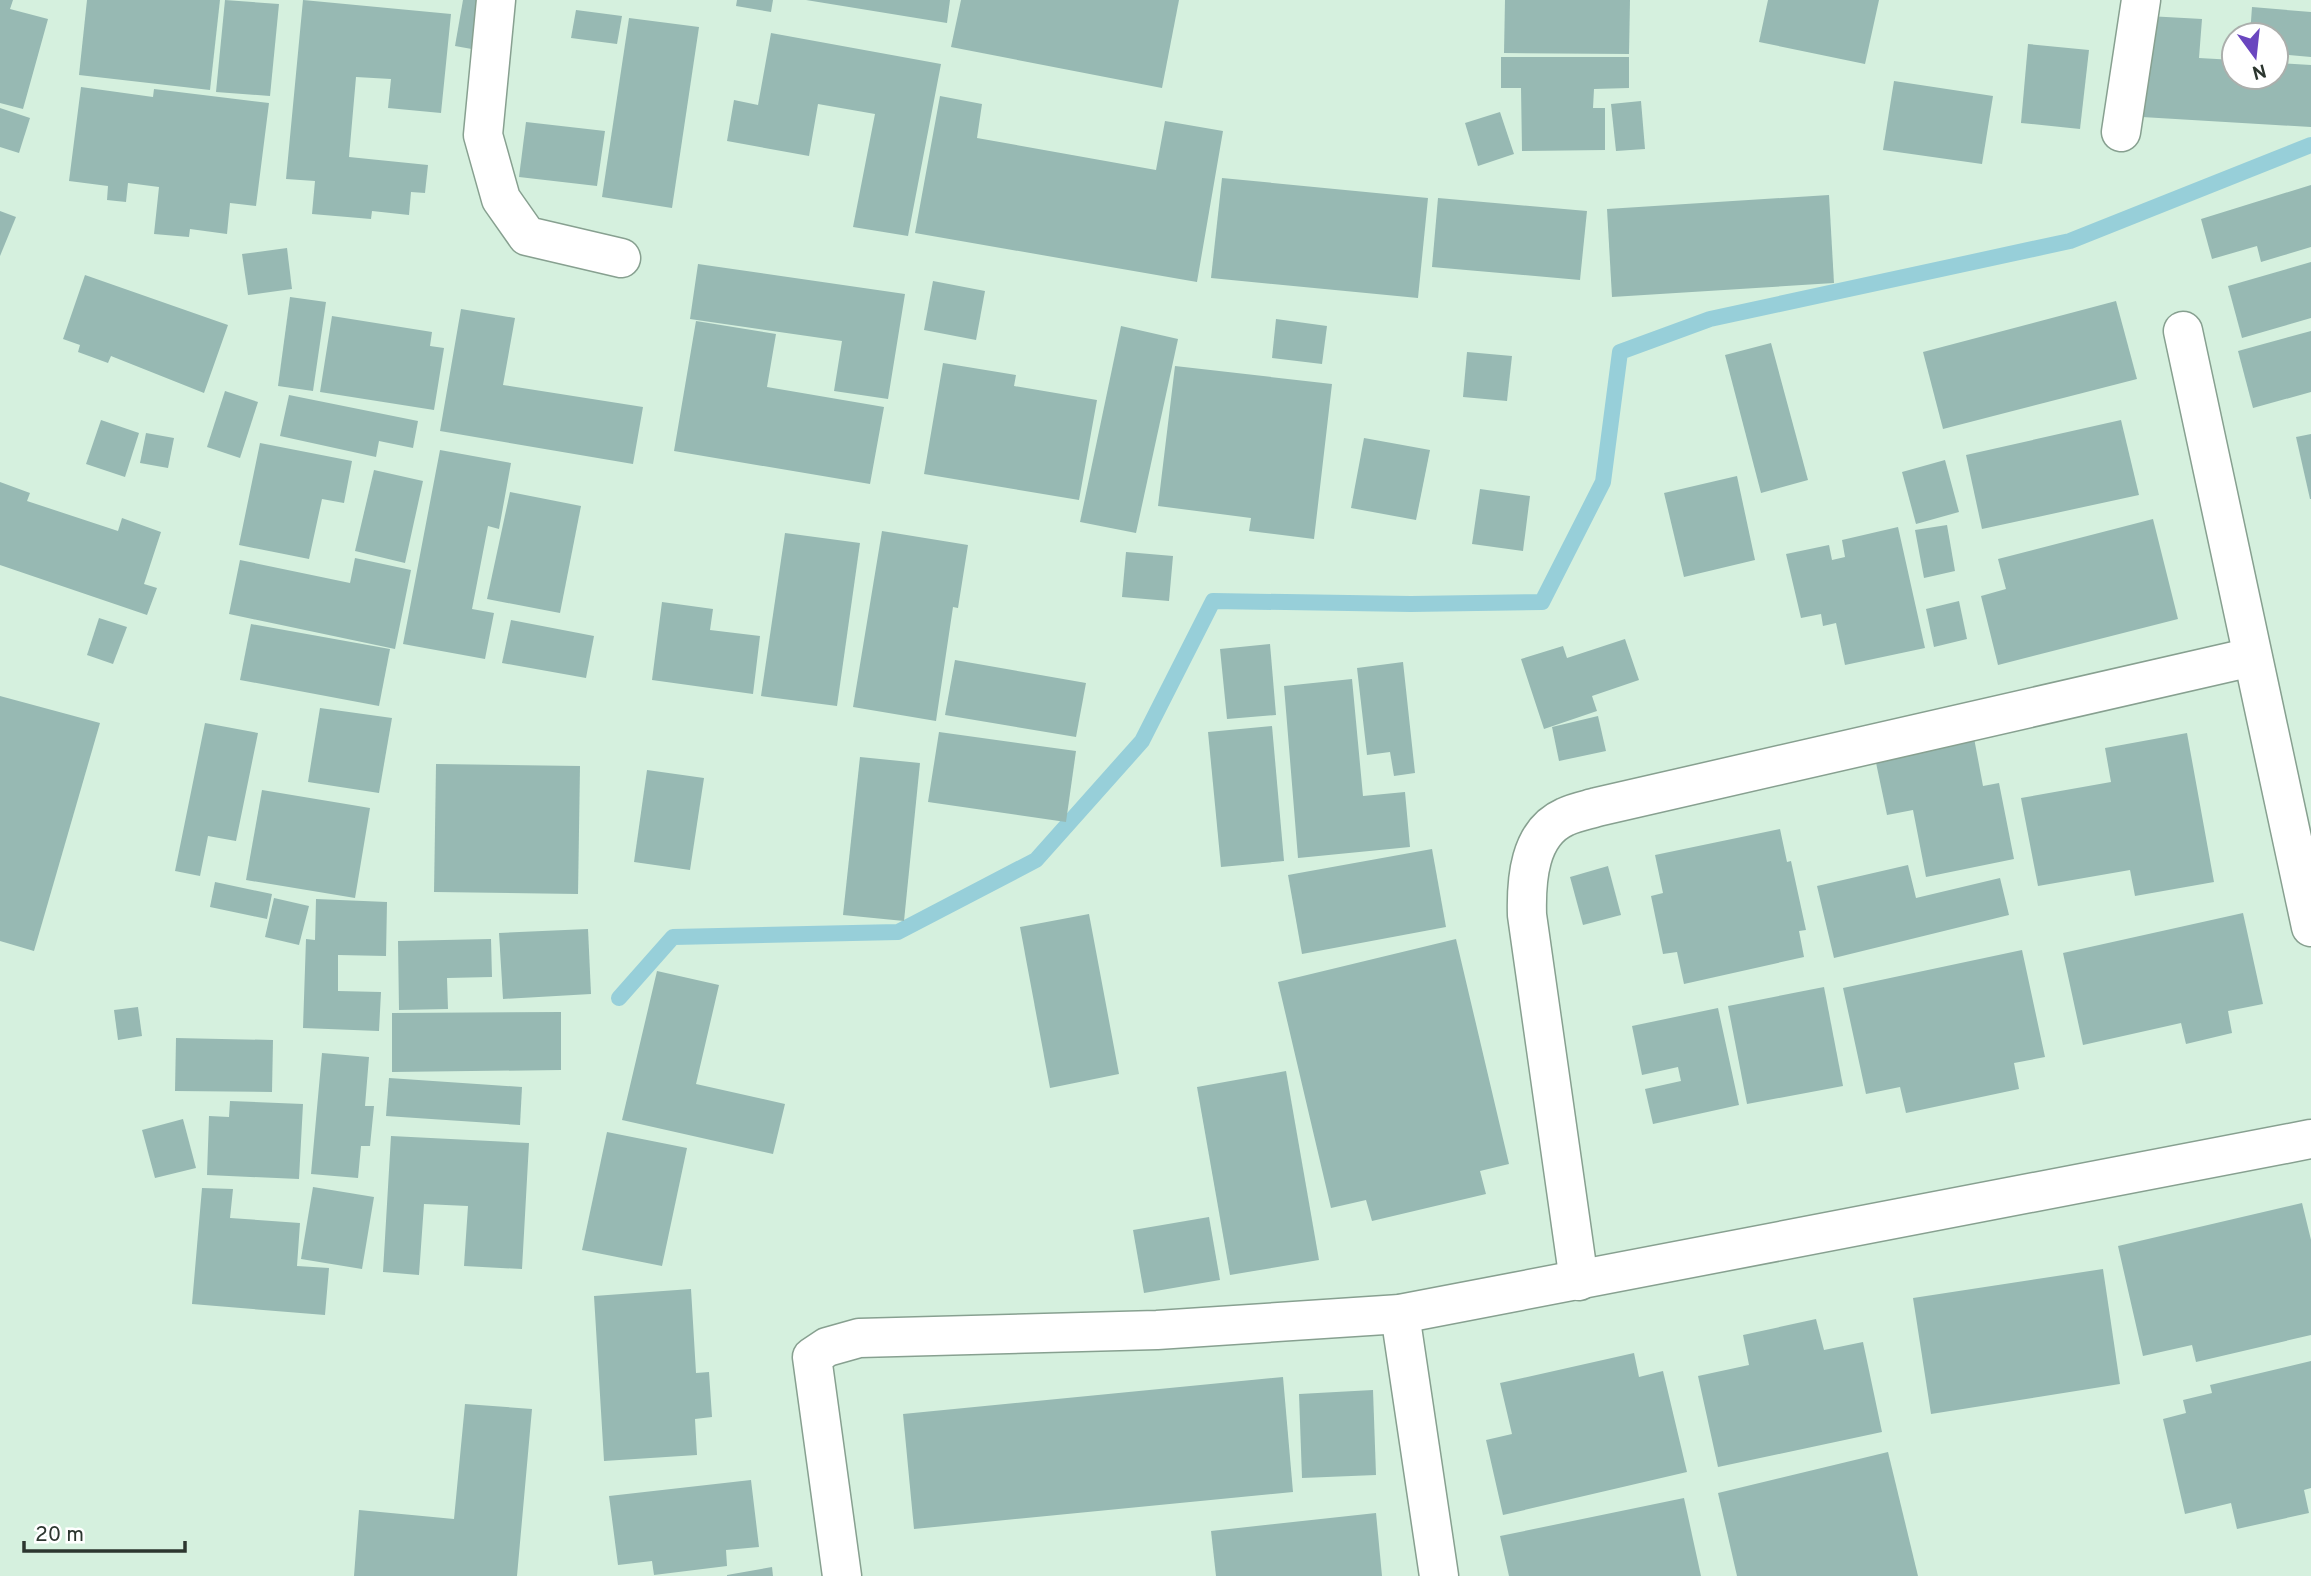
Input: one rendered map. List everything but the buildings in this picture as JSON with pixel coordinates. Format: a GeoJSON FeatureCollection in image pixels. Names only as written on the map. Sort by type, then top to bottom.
{"type":"FeatureCollection","features":[{"type":"Feature","properties":{"kind":"street"},"geometry":{"type":"LineString","coordinates":[[496,0],[483,135],[501,199],[527,236],[621,258]]}},
{"type":"Feature","properties":{"kind":"street"},"geometry":{"type":"LineString","coordinates":[[2121,132],[2141,0]]}},
{"type":"Feature","properties":{"kind":"street"},"geometry":{"type":"LineString","coordinates":[[2183,331],[2311,927]]}},
{"type":"Feature","properties":{"kind":"street"},"geometry":{"type":"LineString","coordinates":[[1579,1281],[1527,915],[1527,888],[1532,862],[1539,840],[1550,827],[1564,817],[1598,807],[2252,657]]}},
{"type":"Feature","properties":{"kind":"street"},"geometry":{"type":"LineString","coordinates":[[842,1576],[813,1379],[812,1357],[827,1347],[859,1338],[1157,1330],[1400,1314],[2311,1139]]}},
{"type":"Feature","properties":{"kind":"street"},"geometry":{"type":"LineString","coordinates":[[1400,1314],[1439,1576]]}},
{"type":"Feature","properties":{"kind":"waterway"},"geometry":{"type":"LineString","coordinates":[[619,998],[673,937],[898,932],[1036,860],[1142,741],[1213,601],[1411,604],[1542,602],[1603,482],[1620,352],[1710,319],[2070,241],[2311,145]]}}]}
